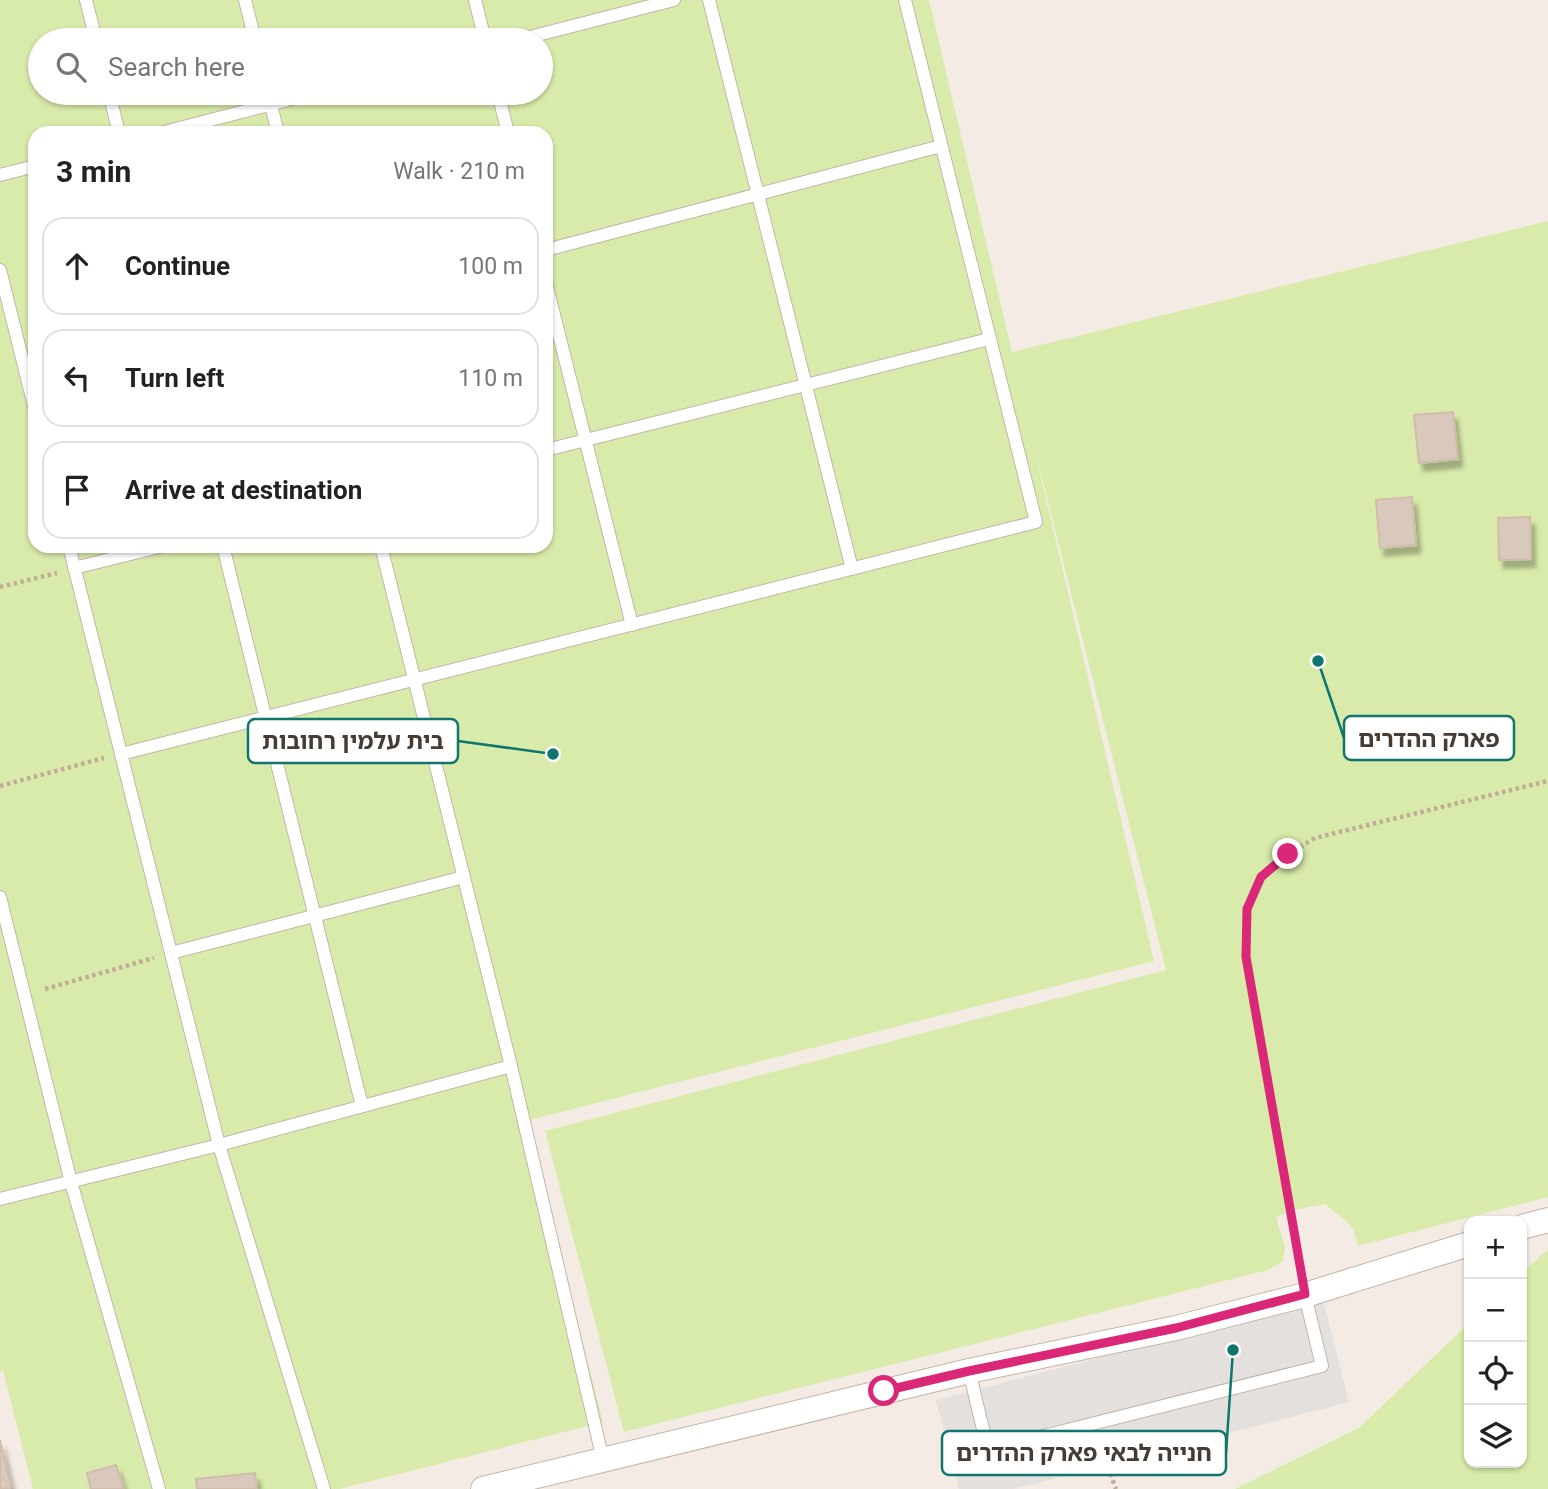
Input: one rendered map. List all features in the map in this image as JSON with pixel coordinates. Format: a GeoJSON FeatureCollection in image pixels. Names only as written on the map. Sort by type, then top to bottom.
{"type":"FeatureCollection","features":[{"type":"Feature","properties":{"kind":"street"},"geometry":{"type":"LineString","coordinates":[[1527,1226],[1548,1220]]}},
{"type":"Feature","properties":{"kind":"street"},"geometry":{"type":"LineString","coordinates":[[483,1489],[969,1371],[1176,1328],[1305,1294],[1464,1246]]}},
{"type":"Feature","properties":{"kind":"lane"},"geometry":{"type":"LineString","coordinates":[[86,0],[93,28]]}},
{"type":"Feature","properties":{"kind":"lane"},"geometry":{"type":"LineString","coordinates":[[245,0],[252,28]]}},
{"type":"Feature","properties":{"kind":"lane"},"geometry":{"type":"LineString","coordinates":[[475,0],[482,28]]}},
{"type":"Feature","properties":{"kind":"lane"},"geometry":{"type":"LineString","coordinates":[[553,31],[674,0]]}},
{"type":"Feature","properties":{"kind":"lane"},"geometry":{"type":"LineString","coordinates":[[709,0],[852,569]]}},
{"type":"Feature","properties":{"kind":"lane"},"geometry":{"type":"LineString","coordinates":[[121,754],[1036,522],[905,0]]}},
{"type":"Feature","properties":{"kind":"lane"},"geometry":{"type":"LineString","coordinates":[[112,105],[118,126]]}},
{"type":"Feature","properties":{"kind":"lane"},"geometry":{"type":"LineString","coordinates":[[182,126],[247,105]]}},
{"type":"Feature","properties":{"kind":"lane"},"geometry":{"type":"LineString","coordinates":[[271,105],[276,126]]}},
{"type":"Feature","properties":{"kind":"lane"},"geometry":{"type":"LineString","coordinates":[[501,105],[507,126]]}},
{"type":"Feature","properties":{"kind":"lane"},"geometry":{"type":"LineString","coordinates":[[553,248],[941,146]]}},
{"type":"Feature","properties":{"kind":"lane"},"geometry":{"type":"LineString","coordinates":[[0,175],[28,168]]}},
{"type":"Feature","properties":{"kind":"lane"},"geometry":{"type":"LineString","coordinates":[[0,270],[28,372]]}},
{"type":"Feature","properties":{"kind":"lane"},"geometry":{"type":"LineString","coordinates":[[553,311],[632,625]]}},
{"type":"Feature","properties":{"kind":"lane"},"geometry":{"type":"LineString","coordinates":[[553,448],[989,339]]}},
{"type":"Feature","properties":{"kind":"lane"},"geometry":{"type":"LineString","coordinates":[[71,553],[219,1145],[324,1489]]}},
{"type":"Feature","properties":{"kind":"lane"},"geometry":{"type":"LineString","coordinates":[[74,568],[135,553]]}},
{"type":"Feature","properties":{"kind":"lane"},"geometry":{"type":"LineString","coordinates":[[225,553],[362,1106]]}},
{"type":"Feature","properties":{"kind":"lane"},"geometry":{"type":"LineString","coordinates":[[383,553],[511,1066],[603,1460]]}},
{"type":"Feature","properties":{"kind":"lane"},"geometry":{"type":"LineString","coordinates":[[170,953],[464,877]]}},
{"type":"Feature","properties":{"kind":"lane"},"geometry":{"type":"LineString","coordinates":[[0,897],[71,1182],[159,1489]]}},
{"type":"Feature","properties":{"kind":"lane"},"geometry":{"type":"LineString","coordinates":[[0,1199],[219,1145],[511,1066]]}},
{"type":"Feature","properties":{"kind":"lane"},"geometry":{"type":"LineString","coordinates":[[969,1371],[988,1450],[1322,1366],[1305,1294]]}},
{"type":"Feature","properties":{"kind":"path"},"geometry":{"type":"LineString","coordinates":[[0,587],[74,568]]}},
{"type":"Feature","properties":{"kind":"path"},"geometry":{"type":"LineString","coordinates":[[0,786],[121,754]]}},
{"type":"Feature","properties":{"kind":"path"},"geometry":{"type":"LineString","coordinates":[[1305,1294],[1246,957],[1247,909],[1261,877],[1288,854],[1315,838],[1548,781]]}},
{"type":"Feature","properties":{"kind":"path"},"geometry":{"type":"LineString","coordinates":[[24,995],[170,953]]}},
{"type":"Feature","properties":{"kind":"path"},"geometry":{"type":"LineString","coordinates":[[1091,1424],[1116,1489]]}},
{"type":"Feature","properties":{"kind":"green space"},"geometry":{"type":"Polygon","coordinates":[[[0,0],[929,0],[1012,352],[1548,221],[1548,1197],[1474,1216],[1464,1216],[1464,1219],[1358,1246],[1352,1226],[1325,1204],[1289,1211],[1276,1217],[1285,1248],[1283,1261],[1268,1270],[624,1432],[545,1131],[1166,970],[1031,434],[1154,961],[526,1121],[603,1422],[340,1489],[33,1489],[3,1371],[0,1372],[0,0]]]}},
{"type":"Feature","properties":{"kind":"green space"},"geometry":{"type":"Polygon","coordinates":[[[1548,1249],[1548,1489],[1235,1489],[1360,1427],[1464,1328],[1464,1468],[1527,1468],[1527,1268],[1548,1249]]]}},
{"type":"Feature","properties":{"kind":"shaded area"},"geometry":{"type":"Polygon","coordinates":[[[1323,1300],[1349,1402],[1014,1489],[959,1489],[936,1400],[1323,1300]]]}},
{"type":"Feature","properties":{"kind":"building"},"geometry":{"type":"Polygon","coordinates":[[[1453,412],[1458,459],[1419,463],[1414,415],[1453,412]]]}},
{"type":"Feature","properties":{"kind":"building"},"geometry":{"type":"Polygon","coordinates":[[[1412,497],[1416,545],[1380,548],[1376,500],[1412,497]]]}},
{"type":"Feature","properties":{"kind":"building"},"geometry":{"type":"Polygon","coordinates":[[[1530,517],[1531,559],[1499,560],[1498,518],[1530,517]]]}},
{"type":"Feature","properties":{"kind":"building"},"geometry":{"type":"Polygon","coordinates":[[[0,1440],[11,1487],[3,1489],[0,1489],[0,1440]]]}},
{"type":"Feature","properties":{"kind":"building"},"geometry":{"type":"Polygon","coordinates":[[[116,1465],[124,1489],[91,1489],[87,1473],[116,1465]]]}},
{"type":"Feature","properties":{"kind":"building"},"geometry":{"type":"Polygon","coordinates":[[[255,1473],[257,1489],[197,1489],[196,1479],[255,1473]]]}},
{"type":"Feature","properties":{"kind":"place","name":"פארק ההדרים"},"geometry":{"type":"Point","coordinates":[1318,661]}},
{"type":"Feature","properties":{"kind":"place","name":"בית עלמין רחובות"},"geometry":{"type":"Point","coordinates":[553,754]}},
{"type":"Feature","properties":{"kind":"place","name":"חנייה לבאי פארק ההדרים"},"geometry":{"type":"Point","coordinates":[1233,1350]}},
{"type":"Feature","properties":{"kind":"route"},"geometry":{"type":"LineString","coordinates":[[884,1391],[1176,1328],[1305,1294],[1246,957],[1247,909],[1261,877],[1288,854]]}}]}
